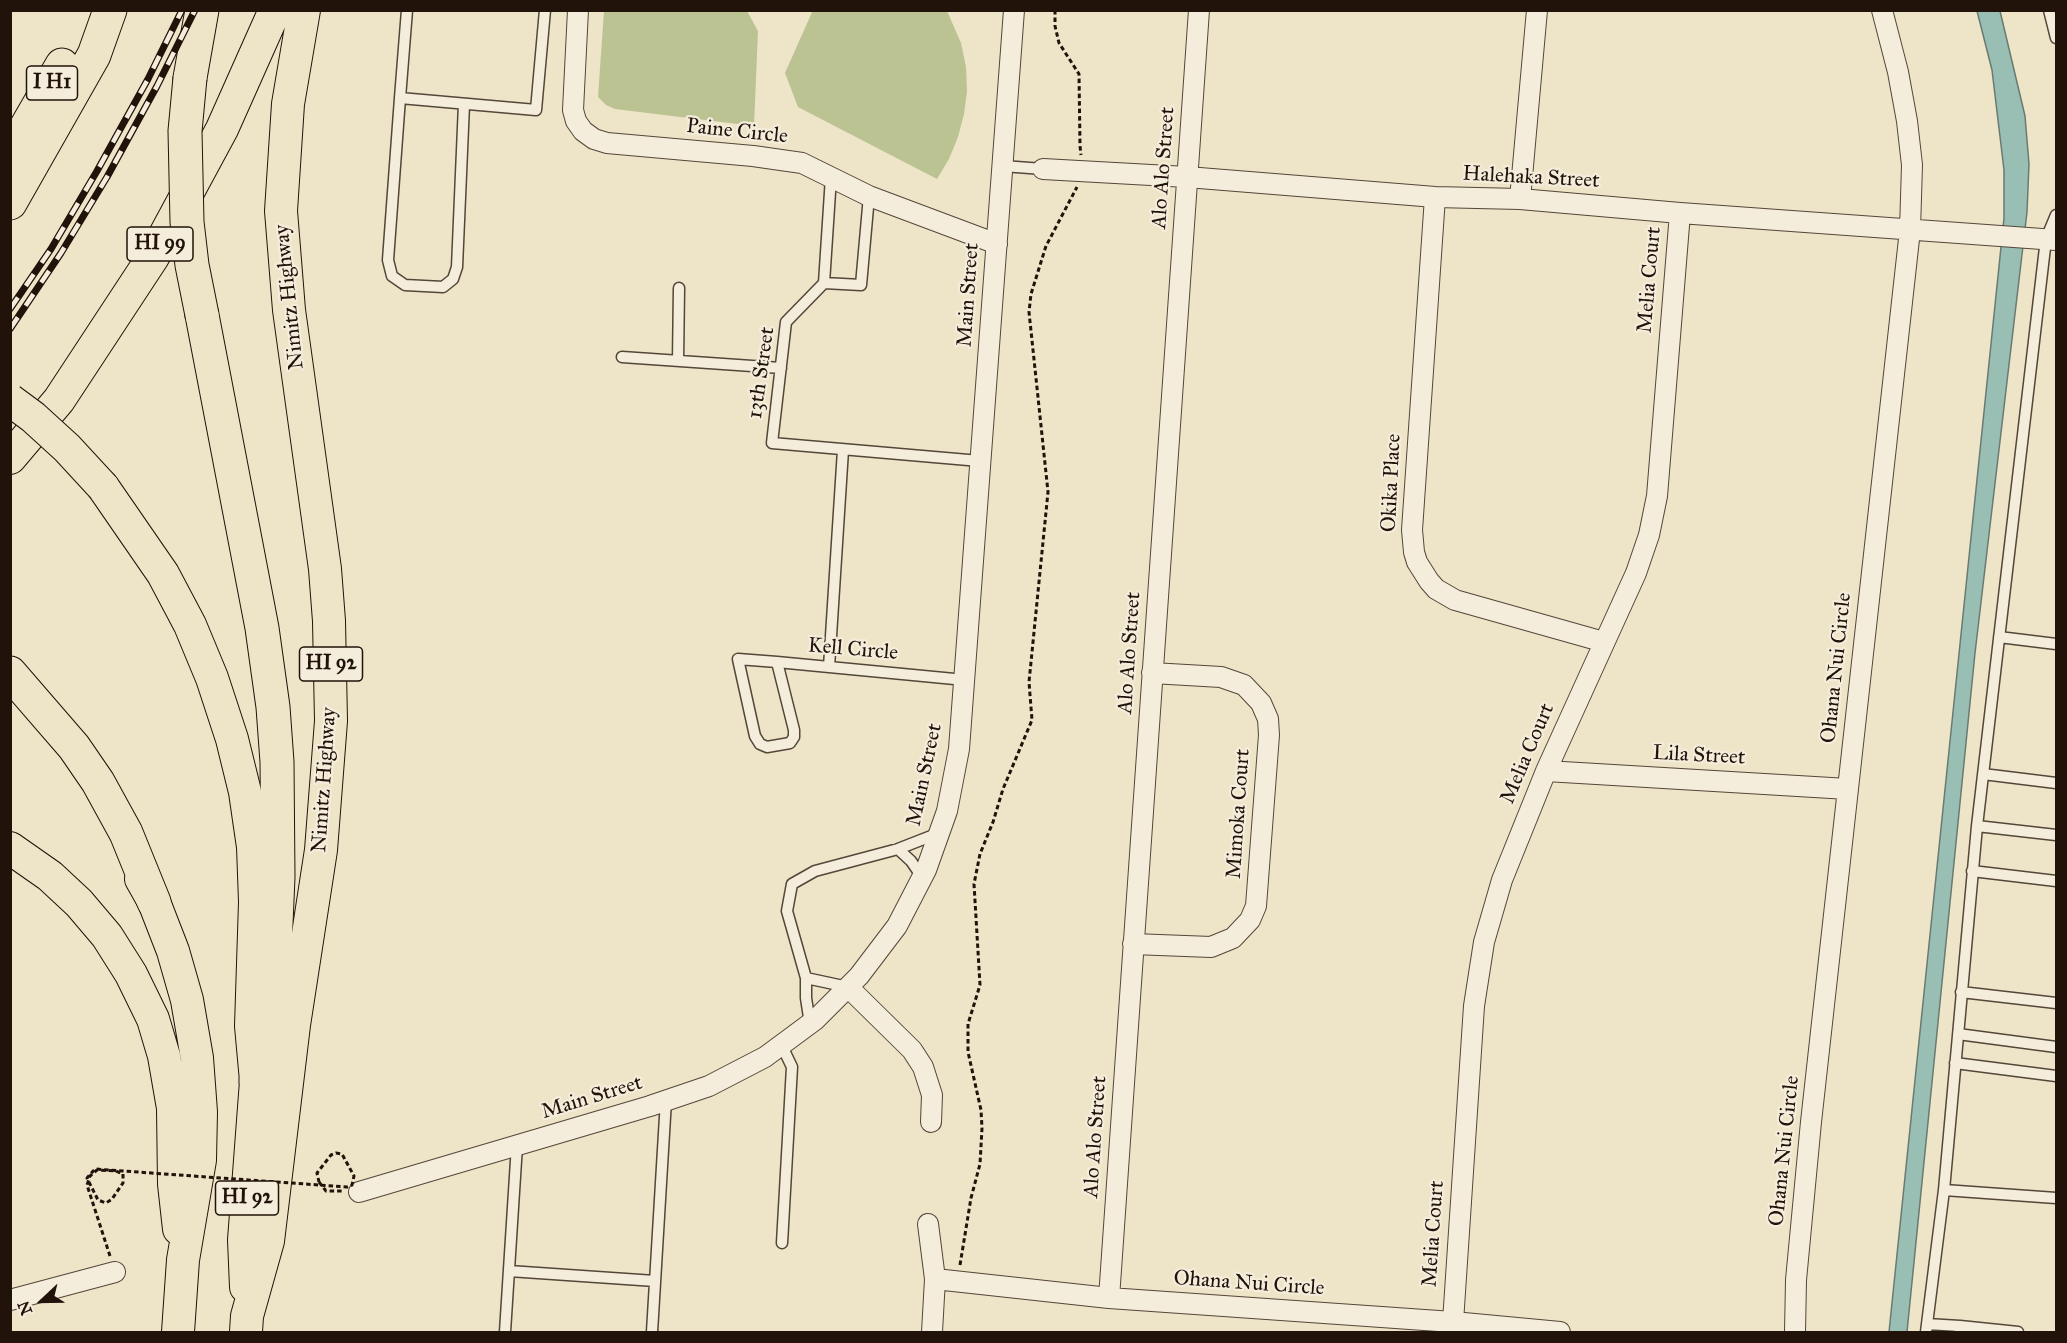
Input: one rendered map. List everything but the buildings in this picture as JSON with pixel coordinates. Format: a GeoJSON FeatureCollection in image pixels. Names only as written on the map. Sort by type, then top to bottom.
{"type":"FeatureCollection","features":[{"type":"Feature","properties":{"kind":"highway","name":"I H1"},"geometry":{"type":"LineString","coordinates":[[10,155],[66,59],[91,10]]}},
{"type":"Feature","properties":{"kind":"highway"},"geometry":{"type":"LineString","coordinates":[[10,203],[94,55],[110,10]]}},
{"type":"Feature","properties":{"kind":"highway"},"geometry":{"type":"LineString","coordinates":[[202,10],[190,78],[185,131],[187,222],[192,265],[262,628],[273,707],[276,751],[279,877],[272,1018],[256,1081]]}},
{"type":"Feature","properties":{"kind":"highway"},"geometry":{"type":"LineString","coordinates":[[10,673],[74,747],[98,782],[126,833],[154,902]]}},
{"type":"Feature","properties":{"kind":"main road","name":"HI 99"},"geometry":{"type":"LineString","coordinates":[[10,458],[59,400],[153,257],[222,129],[275,10]]}},
{"type":"Feature","properties":{"kind":"main road","name":"Nimitz Highway"},"geometry":{"type":"LineString","coordinates":[[246,1324],[268,1241],[294,1025],[321,850],[331,721],[330,632],[325,568],[289,310],[281,211],[288,104],[304,10]]}},
{"type":"Feature","properties":{"kind":"main road"},"geometry":{"type":"LineString","coordinates":[[10,400],[33,417],[67,448],[103,487],[163,574],[190,625],[212,678],[232,739],[245,792],[253,847],[255,902],[251,1026],[256,1081]]}},
{"type":"Feature","properties":{"kind":"main road","name":"HI 92"},"geometry":{"type":"LineString","coordinates":[[10,695],[45,733],[68,764],[102,813],[154,902],[174,951],[188,1000],[197,1058],[201,1112],[200,1160],[183,1260],[178,1332]]}},
{"type":"Feature","properties":{"kind":"main road"},"geometry":{"type":"LineString","coordinates":[[10,848],[50,876],[79,903],[106,936],[131,974],[153,1019],[164,1056],[174,1108],[174,1184],[183,1260]]}},
{"type":"Feature","properties":{"kind":"main road","name":"HI 92"},"geometry":{"type":"LineString","coordinates":[[246,1324],[244,1240],[256,1081]]}},
{"type":"Feature","properties":{"kind":"street","name":"Paine Circle"},"geometry":{"type":"LineString","coordinates":[[578,10],[573,110],[576,121],[583,131],[594,139],[607,143],[753,156],[802,163],[869,196],[997,244]]}},
{"type":"Feature","properties":{"kind":"street","name":"Main Street"},"geometry":{"type":"LineString","coordinates":[[359,1192],[709,1086],[765,1057],[810,1024],[860,976],[897,926],[922,877],[947,811],[958,749],[1014,10]]}},
{"type":"Feature","properties":{"kind":"street","name":"Alo Alo Street"},"geometry":{"type":"LineString","coordinates":[[1108,1298],[1199,10]]}},
{"type":"Feature","properties":{"kind":"street"},"geometry":{"type":"LineString","coordinates":[[1520,199],[1537,10]]}},
{"type":"Feature","properties":{"kind":"street","name":"Ohana Nui Circle"},"geometry":{"type":"LineString","coordinates":[[1796,1332],[1796,1281],[1811,1122],[1910,230],[1911,165],[1907,121],[1898,72],[1882,10]]}},
{"type":"Feature","properties":{"kind":"street","name":"Halehaka Street"},"geometry":{"type":"LineString","coordinates":[[1043,169],[1187,177],[1435,197],[1520,199],[1990,237],[2045,239]]}},
{"type":"Feature","properties":{"kind":"street","name":"Okika Place"},"geometry":{"type":"LineString","coordinates":[[1435,197],[1412,530],[1417,562],[1429,581],[1445,595],[1455,600],[1604,642]]}},
{"type":"Feature","properties":{"kind":"street","name":"Melia Court"},"geometry":{"type":"LineString","coordinates":[[1453,1322],[1474,1006],[1485,942],[1502,880],[1546,771],[1636,573],[1649,535],[1657,496],[1680,213]]}},
{"type":"Feature","properties":{"kind":"street","name":"Mimoka Court"},"geometry":{"type":"LineString","coordinates":[[1133,944],[1211,947],[1233,938],[1250,921],[1256,906],[1269,735],[1268,719],[1262,703],[1244,685],[1221,677],[1152,673]]}},
{"type":"Feature","properties":{"kind":"street","name":"Lila Street"},"geometry":{"type":"LineString","coordinates":[[1546,771],[1848,789]]}},
{"type":"Feature","properties":{"kind":"street"},"geometry":{"type":"LineString","coordinates":[[848,987],[912,1050],[923,1067],[932,1095],[931,1122]]}},
{"type":"Feature","properties":{"kind":"street"},"geometry":{"type":"LineString","coordinates":[[928,1224],[935,1279],[932,1332]]}},
{"type":"Feature","properties":{"kind":"street"},"geometry":{"type":"LineString","coordinates":[[10,1300],[115,1272]]}},
{"type":"Feature","properties":{"kind":"street","name":"Ohana Nui Circle"},"geometry":{"type":"LineString","coordinates":[[935,1279],[1108,1298],[1453,1322],[1560,1332]]}},
{"type":"Feature","properties":{"kind":"lane"},"geometry":{"type":"LineString","coordinates":[[407,10],[388,260],[392,276],[405,285],[443,287],[453,279],[458,267],[464,104]]}},
{"type":"Feature","properties":{"kind":"lane"},"geometry":{"type":"LineString","coordinates":[[400,98],[536,111],[545,10]]}},
{"type":"Feature","properties":{"kind":"lane"},"geometry":{"type":"LineString","coordinates":[[2049,10],[2056,38]]}},
{"type":"Feature","properties":{"kind":"lane","name":"Halehaka Street"},"geometry":{"type":"LineString","coordinates":[[1003,166],[1043,169]]}},
{"type":"Feature","properties":{"kind":"lane"},"geometry":{"type":"LineString","coordinates":[[831,177],[824,283],[861,285],[869,196]]}},
{"type":"Feature","properties":{"kind":"lane"},"geometry":{"type":"LineString","coordinates":[[2018,1332],[1927,1328],[1944,1190],[1972,871],[2045,239],[2056,215]]}},
{"type":"Feature","properties":{"kind":"lane","name":"13th Street"},"geometry":{"type":"LineString","coordinates":[[824,283],[786,322],[772,443],[843,450]]}},
{"type":"Feature","properties":{"kind":"lane"},"geometry":{"type":"LineString","coordinates":[[678,361],[679,288]]}},
{"type":"Feature","properties":{"kind":"lane"},"geometry":{"type":"LineString","coordinates":[[622,357],[781,368]]}},
{"type":"Feature","properties":{"kind":"lane"},"geometry":{"type":"LineString","coordinates":[[829,667],[843,450],[980,462]]}},
{"type":"Feature","properties":{"kind":"lane"},"geometry":{"type":"LineString","coordinates":[[1999,637],[2056,644]]}},
{"type":"Feature","properties":{"kind":"lane","name":"Kell Circle"},"geometry":{"type":"LineString","coordinates":[[777,662],[794,737],[790,742],[767,747],[760,744],[755,736],[738,659],[777,662],[965,680]]}},
{"type":"Feature","properties":{"kind":"lane"},"geometry":{"type":"LineString","coordinates":[[1983,774],[2056,783]]}},
{"type":"Feature","properties":{"kind":"lane"},"geometry":{"type":"LineString","coordinates":[[1977,826],[2056,835]]}},
{"type":"Feature","properties":{"kind":"lane"},"geometry":{"type":"LineString","coordinates":[[810,1024],[806,978],[787,911],[792,884],[815,871],[898,849],[939,833]]}},
{"type":"Feature","properties":{"kind":"lane"},"geometry":{"type":"LineString","coordinates":[[898,849],[911,861],[922,877]]}},
{"type":"Feature","properties":{"kind":"lane"},"geometry":{"type":"LineString","coordinates":[[1972,871],[2056,881]]}},
{"type":"Feature","properties":{"kind":"lane"},"geometry":{"type":"LineString","coordinates":[[806,978],[848,987]]}},
{"type":"Feature","properties":{"kind":"lane"},"geometry":{"type":"LineString","coordinates":[[1961,992],[2056,1004]]}},
{"type":"Feature","properties":{"kind":"lane"},"geometry":{"type":"LineString","coordinates":[[1958,1034],[2056,1047]]}},
{"type":"Feature","properties":{"kind":"lane"},"geometry":{"type":"LineString","coordinates":[[782,1044],[792,1067],[782,1243]]}},
{"type":"Feature","properties":{"kind":"lane"},"geometry":{"type":"LineString","coordinates":[[1955,1063],[2056,1076]]}},
{"type":"Feature","properties":{"kind":"lane"},"geometry":{"type":"LineString","coordinates":[[652,1332],[666,1100]]}},
{"type":"Feature","properties":{"kind":"lane"},"geometry":{"type":"LineString","coordinates":[[505,1332],[517,1145]]}},
{"type":"Feature","properties":{"kind":"lane"},"geometry":{"type":"LineString","coordinates":[[1944,1190],[2056,1198]]}},
{"type":"Feature","properties":{"kind":"lane"},"geometry":{"type":"LineString","coordinates":[[509,1271],[655,1281]]}},
{"type":"Feature","properties":{"kind":"path"},"geometry":{"type":"LineString","coordinates":[[959,1268],[971,1198],[980,1164],[982,1128],[981,1110],[968,1052],[968,1024],[980,985],[974,884],[980,854],[1003,789],[1032,720],[1029,682],[1048,492],[1029,312],[1031,294],[1046,246],[1082,180],[1079,74],[1059,43],[1054,26],[1055,10]]}},
{"type":"Feature","properties":{"kind":"path"},"geometry":{"type":"LineString","coordinates":[[115,1272],[104,1231],[87,1185],[90,1176],[97,1170],[116,1171],[123,1174],[123,1183],[112,1199],[106,1203],[98,1200],[87,1178],[95,1168],[347,1187],[352,1185],[354,1176],[342,1154],[331,1155],[317,1173],[319,1182],[326,1191],[359,1192]]}},
{"type":"Feature","properties":{"kind":"green space"},"geometry":{"type":"Polygon","coordinates":[[[813,10],[947,11],[961,43],[966,67],[967,91],[958,137],[937,179],[798,107],[785,73],[813,10]]]}},
{"type":"Feature","properties":{"kind":"green space"},"geometry":{"type":"Polygon","coordinates":[[[604,11],[747,11],[758,31],[754,126],[615,109],[606,105],[598,97],[604,11]]]}},
{"type":"Feature","properties":{"kind":"water"},"geometry":{"type":"Polygon","coordinates":[[[1977,11],[2000,11],[2025,116],[2029,164],[2027,212],[1975,653],[1907,1332],[1889,1332],[2004,218],[2004,170],[1992,70],[1977,11]]]}},
{"type":"Feature","properties":{"kind":"railway"},"geometry":{"type":"LineString","coordinates":[[10,309],[51,249],[97,171],[148,79],[182,10]]}},
{"type":"Feature","properties":{"kind":"railway"},"geometry":{"type":"LineString","coordinates":[[10,329],[61,253],[107,177],[157,86],[195,10]]}}]}
